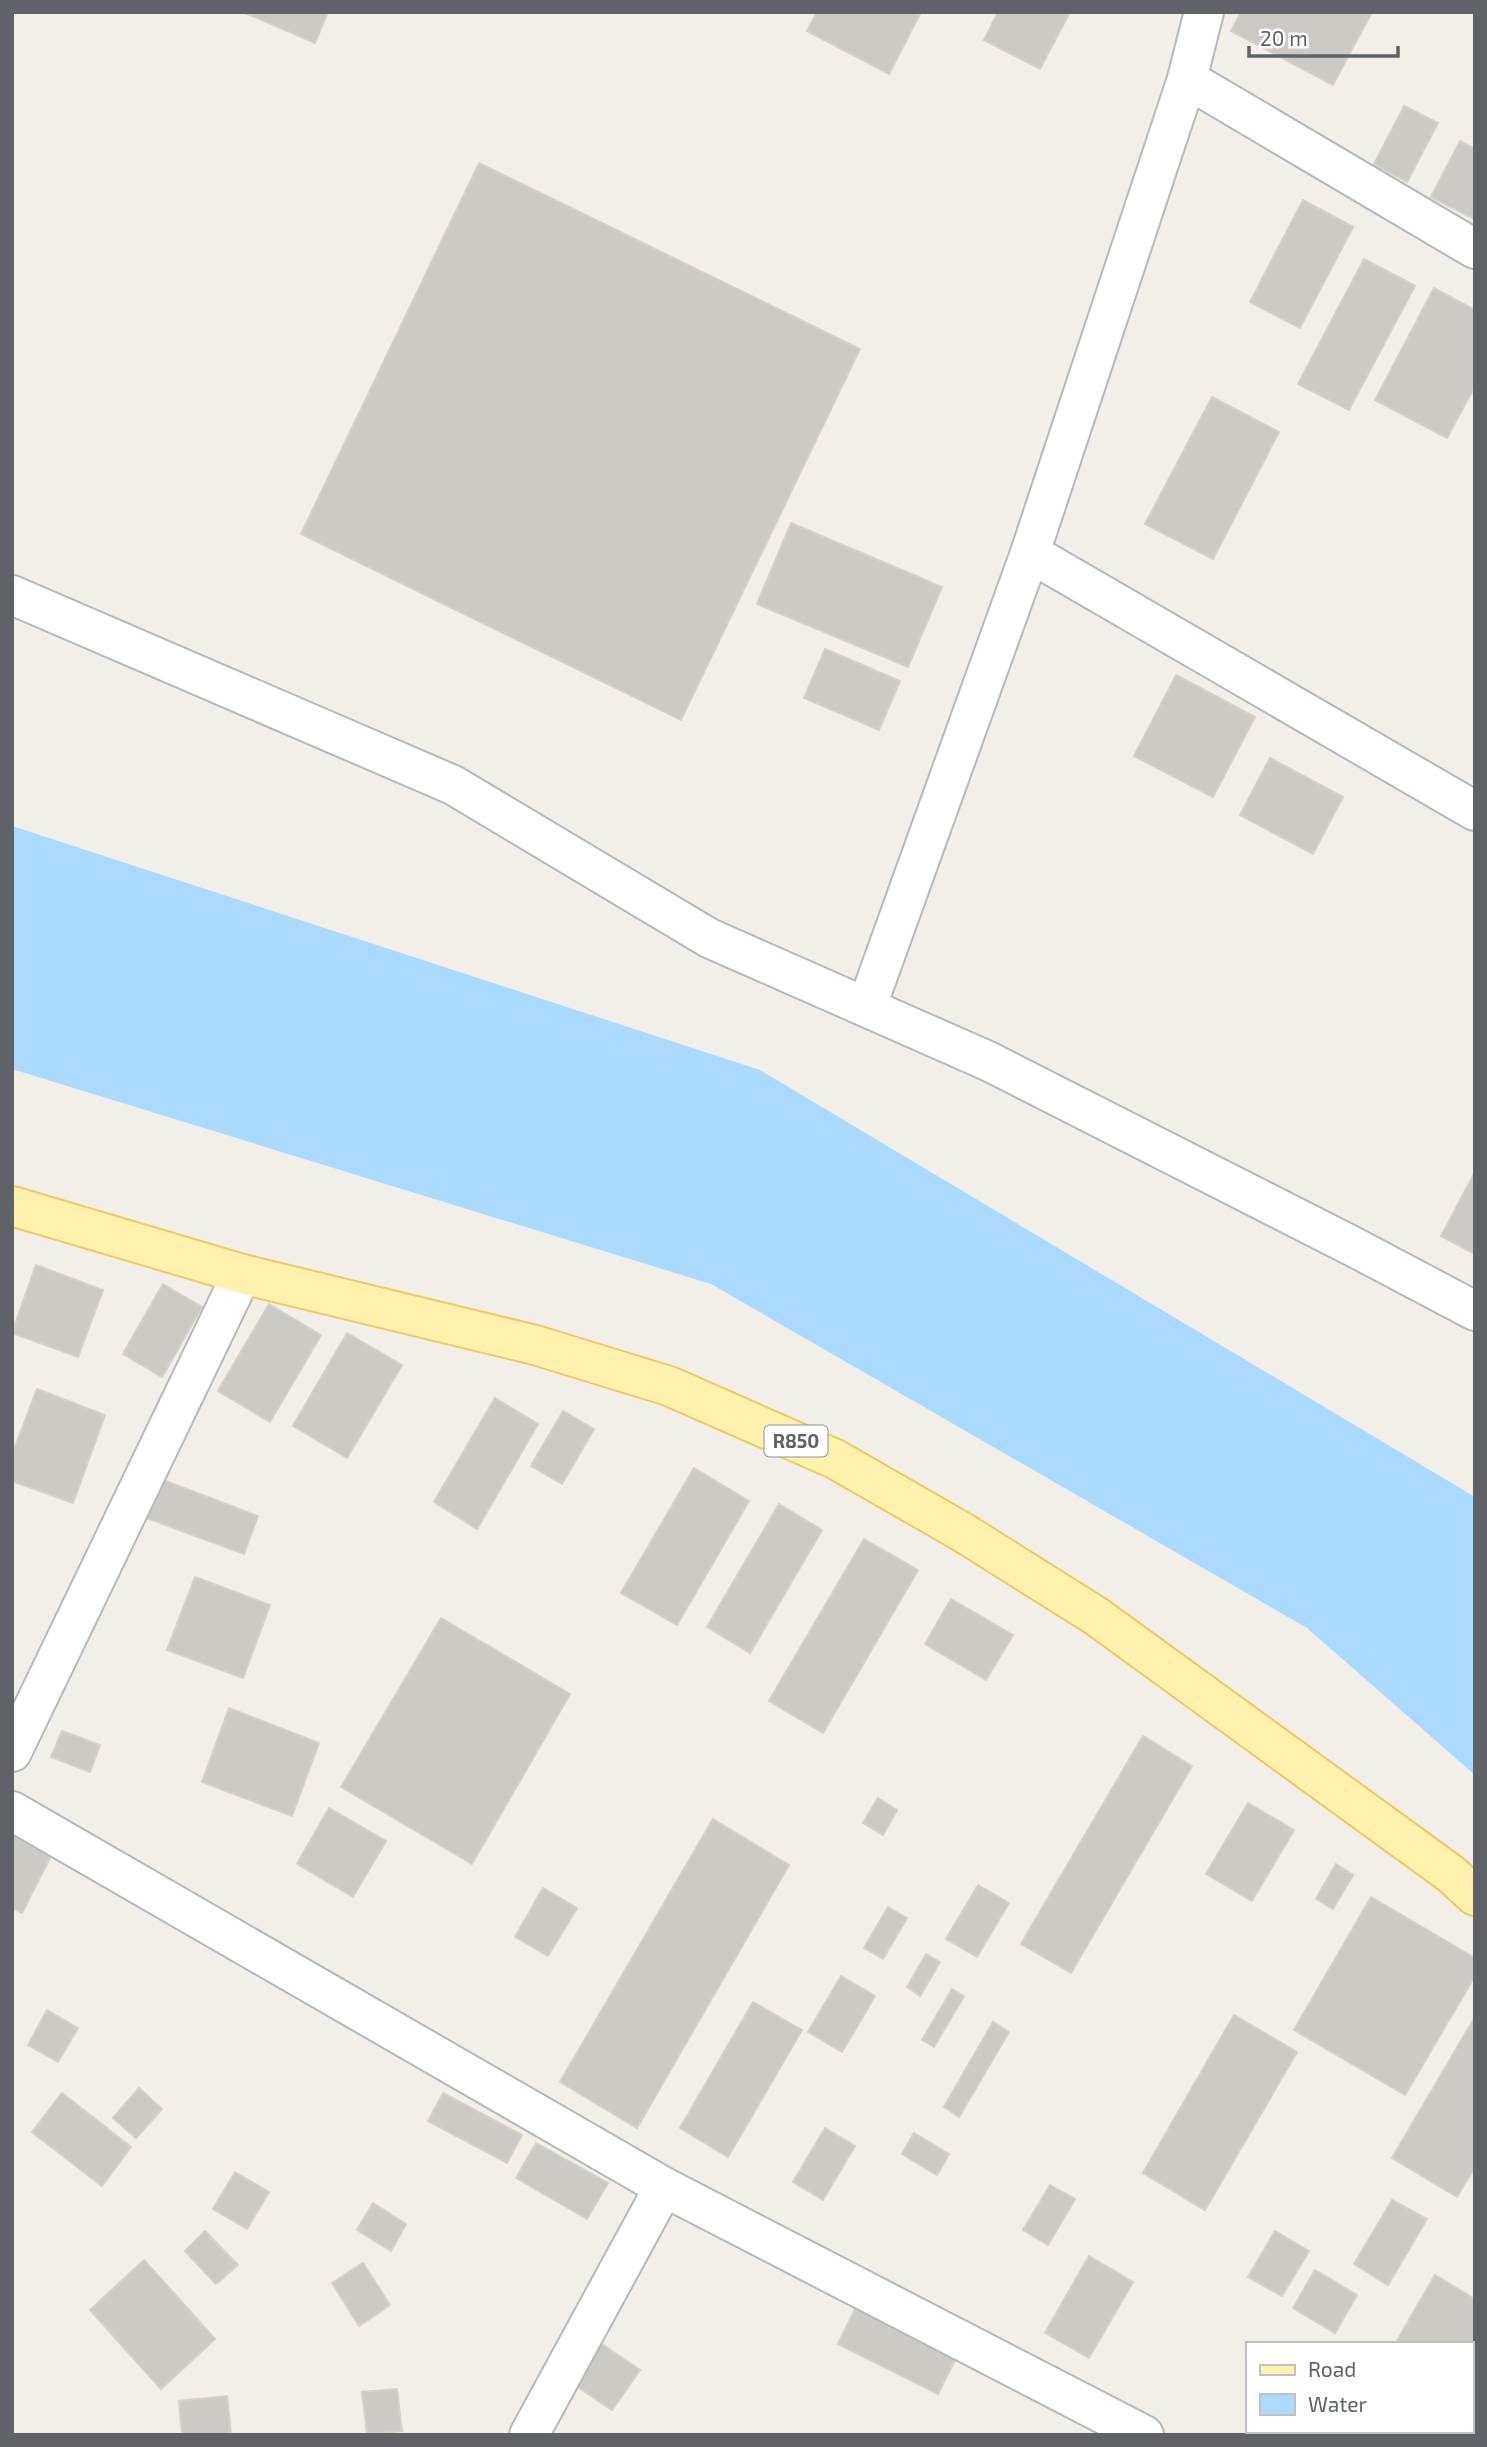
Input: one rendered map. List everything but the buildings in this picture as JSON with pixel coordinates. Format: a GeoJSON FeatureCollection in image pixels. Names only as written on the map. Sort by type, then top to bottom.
{"type":"FeatureCollection","features":[{"type":"Feature","properties":{"kind":"main road","name":"R850"},"geometry":{"type":"LineString","coordinates":[[12,1206],[242,1274],[535,1345],[657,1382],[835,1459],[964,1533],[1096,1616],[1451,1874],[1475,1896]]}},
{"type":"Feature","properties":{"kind":"street"},"geometry":{"type":"LineString","coordinates":[[867,1006],[1030,553],[1186,79],[1204,12]]}},
{"type":"Feature","properties":{"kind":"street"},"geometry":{"type":"LineString","coordinates":[[1186,79],[1475,248]]}},
{"type":"Feature","properties":{"kind":"street"},"geometry":{"type":"LineString","coordinates":[[1030,553],[1475,810]]}},
{"type":"Feature","properties":{"kind":"street"},"geometry":{"type":"LineString","coordinates":[[12,595],[453,785],[709,938],[988,1061],[1352,1245],[1475,1311]]}},
{"type":"Feature","properties":{"kind":"street"},"geometry":{"type":"LineString","coordinates":[[12,1752],[242,1274]]}},
{"type":"Feature","properties":{"kind":"street"},"geometry":{"type":"LineString","coordinates":[[12,1811],[664,2186],[1144,2435]]}},
{"type":"Feature","properties":{"kind":"street"},"geometry":{"type":"LineString","coordinates":[[529,2435],[664,2186]]}},
{"type":"Feature","properties":{"kind":"water"},"geometry":{"type":"Polygon","coordinates":[[[12,826],[760,1070],[1475,1497],[1475,1775],[1307,1628],[711,1284],[12,1069],[12,826]]]}}]}
